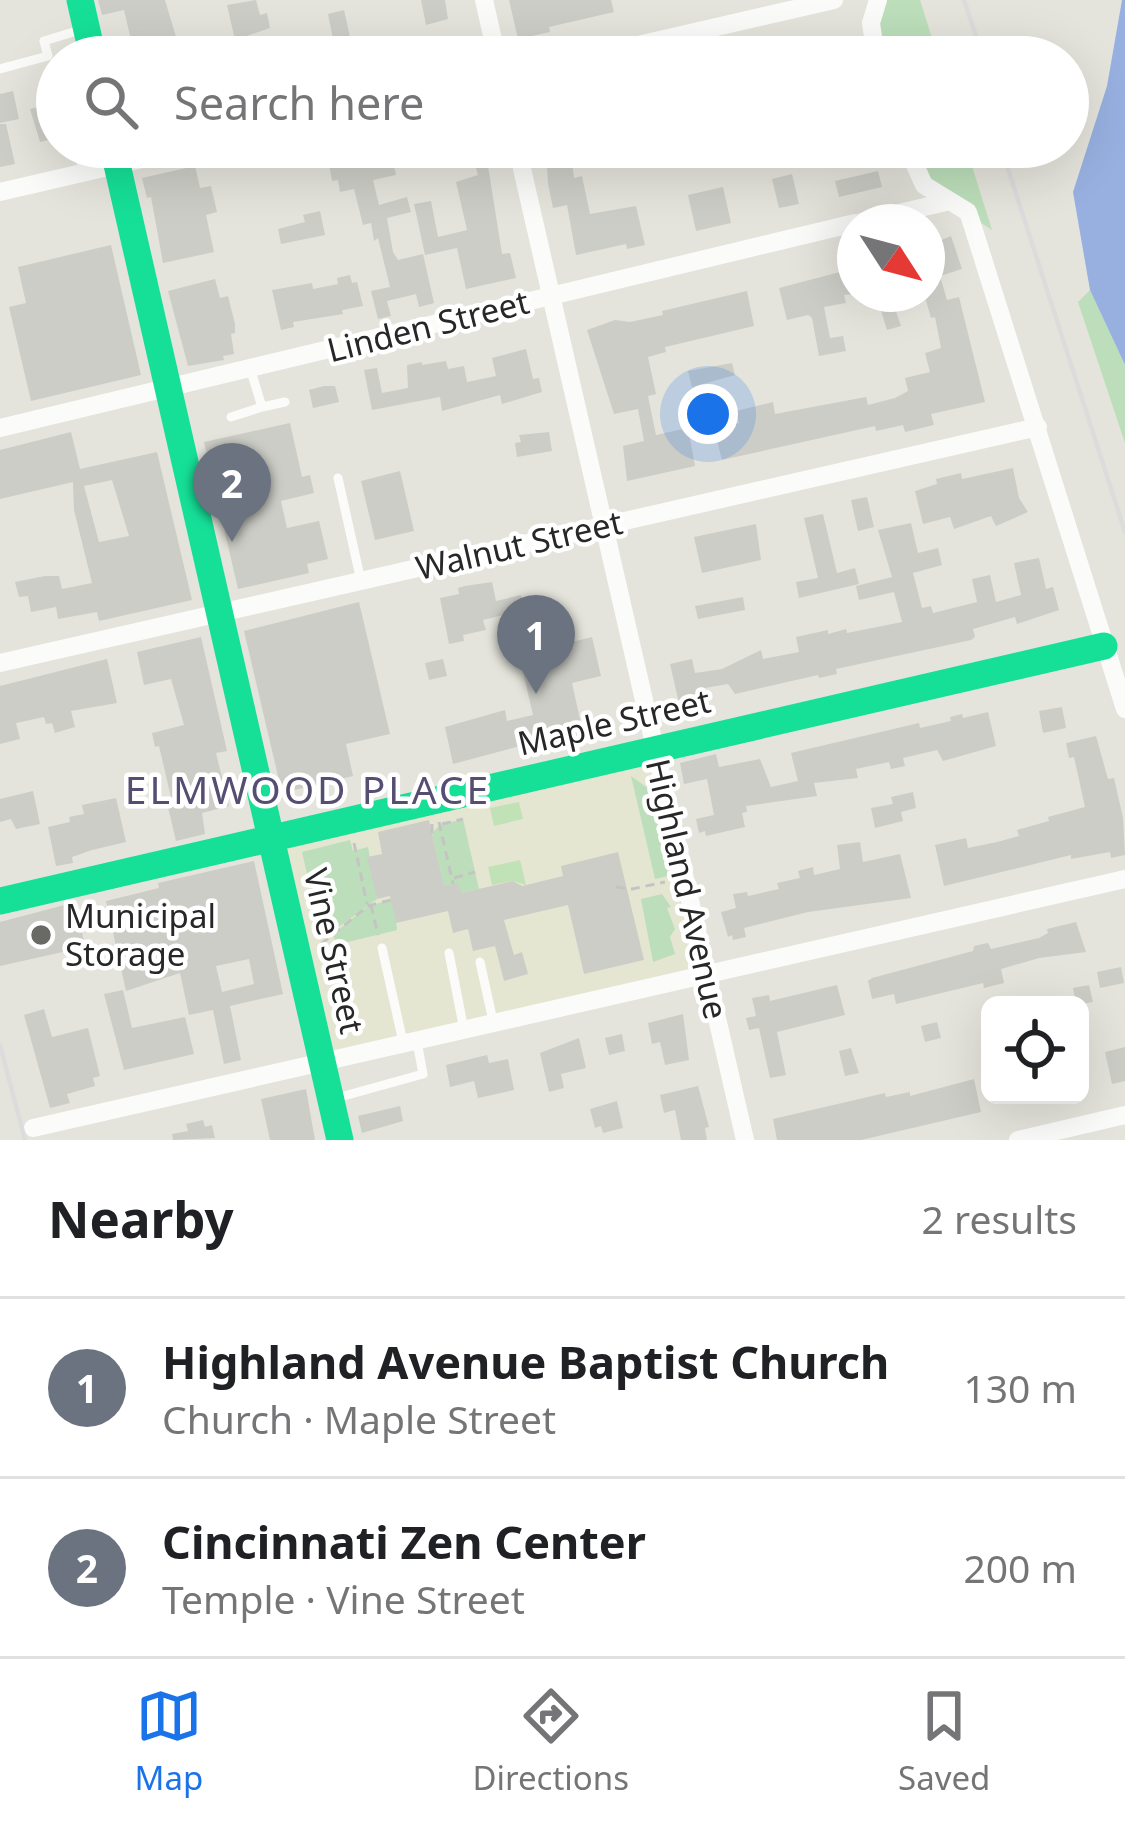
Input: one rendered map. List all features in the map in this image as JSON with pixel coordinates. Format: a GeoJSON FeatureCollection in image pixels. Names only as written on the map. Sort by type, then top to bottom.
{"type":"FeatureCollection","features":[{"type":"Feature","properties":{"kind":"street"},"geometry":{"type":"LineString","coordinates":[[80,0],[88,36]]}},
{"type":"Feature","properties":{"kind":"street"},"geometry":{"type":"LineString","coordinates":[[484,0],[492,36]]}},
{"type":"Feature","properties":{"kind":"street"},"geometry":{"type":"LineString","coordinates":[[677,36],[834,0]]}},
{"type":"Feature","properties":{"kind":"street"},"geometry":{"type":"LineString","coordinates":[[873,36],[871,23],[878,0]]}},
{"type":"Feature","properties":{"kind":"street"},"geometry":{"type":"LineString","coordinates":[[0,192],[91,168]]}},
{"type":"Feature","properties":{"kind":"street","name":"Vine Street"},"geometry":{"type":"LineString","coordinates":[[118,168],[340,1140]]}},
{"type":"Feature","properties":{"kind":"street","name":"Highland Avenue"},"geometry":{"type":"LineString","coordinates":[[522,168],[746,1140]]}},
{"type":"Feature","properties":{"kind":"street"},"geometry":{"type":"LineString","coordinates":[[917,168],[924,184],[968,212],[1125,709]]}},
{"type":"Feature","properties":{"kind":"street","name":"Linden Street"},"geometry":{"type":"LineString","coordinates":[[937,204],[950,201]]}},
{"type":"Feature","properties":{"kind":"street","name":"Linden Street"},"geometry":{"type":"LineString","coordinates":[[0,428],[837,228]]}},
{"type":"Feature","properties":{"kind":"street","name":"Walnut Street"},"geometry":{"type":"LineString","coordinates":[[0,663],[1038,427]]}},
{"type":"Feature","properties":{"kind":"street","name":"Maple Street"},"geometry":{"type":"LineString","coordinates":[[0,901],[1104,646]]}},
{"type":"Feature","properties":{"kind":"street"},"geometry":{"type":"LineString","coordinates":[[33,1128],[1125,879]]}},
{"type":"Feature","properties":{"kind":"street"},"geometry":{"type":"LineString","coordinates":[[1018,1140],[1125,1115]]}},
{"type":"Feature","properties":{"kind":"lane"},"geometry":{"type":"LineString","coordinates":[[60,36],[86,28]]}},
{"type":"Feature","properties":{"kind":"lane"},"geometry":{"type":"LineString","coordinates":[[0,69],[36,59]]}},
{"type":"Feature","properties":{"kind":"lane"},"geometry":{"type":"LineString","coordinates":[[82,168],[83,172]]}},
{"type":"Feature","properties":{"kind":"lane"},"geometry":{"type":"LineString","coordinates":[[250,368],[262,407]]}},
{"type":"Feature","properties":{"kind":"lane"},"geometry":{"type":"LineString","coordinates":[[230,417],[285,402]]}},
{"type":"Feature","properties":{"kind":"lane"},"geometry":{"type":"LineString","coordinates":[[338,478],[361,581]]}},
{"type":"Feature","properties":{"kind":"lane"},"geometry":{"type":"LineString","coordinates":[[331,1100],[423,1074],[382,948]]}},
{"type":"Feature","properties":{"kind":"lane"},"geometry":{"type":"LineString","coordinates":[[449,953],[464,1030]]}},
{"type":"Feature","properties":{"kind":"lane"},"geometry":{"type":"LineString","coordinates":[[480,962],[494,1024]]}},
{"type":"Feature","properties":{"kind":"path"},"geometry":{"type":"LineString","coordinates":[[438,816],[453,881],[475,872]]}},
{"type":"Feature","properties":{"kind":"path"},"geometry":{"type":"LineString","coordinates":[[440,825],[463,819]]}},
{"type":"Feature","properties":{"kind":"path"},"geometry":{"type":"LineString","coordinates":[[432,823],[432,833]]}},
{"type":"Feature","properties":{"kind":"path"},"geometry":{"type":"LineString","coordinates":[[352,837],[378,933]]}},
{"type":"Feature","properties":{"kind":"path"},"geometry":{"type":"LineString","coordinates":[[616,887],[632,889],[684,878]]}},
{"type":"Feature","properties":{"kind":"path"},"geometry":{"type":"LineString","coordinates":[[321,944],[369,905],[394,899]]}},
{"type":"Feature","properties":{"kind":"shaded area"},"geometry":{"type":"Polygon","coordinates":[[[655,749],[707,974],[323,1064],[272,838],[655,749]]]}},
{"type":"Feature","properties":{"kind":"green space"},"geometry":{"type":"Polygon","coordinates":[[[878,0],[920,0],[931,36],[877,36],[878,0]]]}},
{"type":"Feature","properties":{"kind":"green space"},"geometry":{"type":"Polygon","coordinates":[[[920,168],[973,168],[992,230],[934,192],[920,168]]]}},
{"type":"Feature","properties":{"kind":"green space"},"geometry":{"type":"Polygon","coordinates":[[[1090,290],[1125,365],[1125,443],[1078,302],[1090,290]]]}},
{"type":"Feature","properties":{"kind":"green space"},"geometry":{"type":"Polygon","coordinates":[[[631,776],[649,789],[651,799],[644,802],[647,815],[655,813],[668,876],[655,879],[631,776]]]}},
{"type":"Feature","properties":{"kind":"green space"},"geometry":{"type":"Polygon","coordinates":[[[519,802],[523,819],[494,826],[490,808],[519,802]]]}},
{"type":"Feature","properties":{"kind":"green space"},"geometry":{"type":"Polygon","coordinates":[[[463,819],[479,889],[461,893],[444,887],[432,833],[440,825],[463,819]]]}},
{"type":"Feature","properties":{"kind":"green space"},"geometry":{"type":"Polygon","coordinates":[[[350,840],[353,851],[368,847],[377,899],[322,939],[302,852],[350,840]]]}},
{"type":"Feature","properties":{"kind":"green space"},"geometry":{"type":"Polygon","coordinates":[[[520,860],[526,885],[513,881],[492,885],[488,867],[520,860]]]}},
{"type":"Feature","properties":{"kind":"green space"},"geometry":{"type":"Polygon","coordinates":[[[662,894],[671,907],[667,908],[675,929],[670,937],[675,954],[653,962],[641,899],[662,894]]]}},
{"type":"Feature","properties":{"kind":"green space"},"geometry":{"type":"Polygon","coordinates":[[[394,899],[397,930],[336,945],[333,934],[368,906],[394,899]]]}},
{"type":"Feature","properties":{"kind":"water"},"geometry":{"type":"Polygon","coordinates":[[[1125,0],[1125,365],[1090,290],[1073,192],[1081,168],[1089,168],[1089,142],[1107,86],[1125,0]]]}},
{"type":"Feature","properties":{"kind":"building"},"geometry":{"type":"Polygon","coordinates":[[[98,0],[165,0],[176,36],[130,36],[124,10],[102,15],[98,0]]]}},
{"type":"Feature","properties":{"kind":"building"},"geometry":{"type":"Polygon","coordinates":[[[256,0],[260,15],[267,13],[270,28],[234,36],[227,5],[256,0]]]}},
{"type":"Feature","properties":{"kind":"building"},"geometry":{"type":"Polygon","coordinates":[[[421,0],[445,0],[448,19],[426,25],[421,0]]]}},
{"type":"Feature","properties":{"kind":"building"},"geometry":{"type":"Polygon","coordinates":[[[509,0],[611,0],[614,12],[549,27],[550,32],[517,36],[509,0]]]}},
{"type":"Feature","properties":{"kind":"building"},"geometry":{"type":"Polygon","coordinates":[[[344,10],[350,36],[332,36],[328,14],[344,10]]]}},
{"type":"Feature","properties":{"kind":"building"},"geometry":{"type":"Polygon","coordinates":[[[13,91],[19,119],[0,123],[0,94],[13,91]]]}},
{"type":"Feature","properties":{"kind":"building"},"geometry":{"type":"Polygon","coordinates":[[[0,124],[6,124],[15,164],[0,167],[0,124]]]}},
{"type":"Feature","properties":{"kind":"building"},"geometry":{"type":"Polygon","coordinates":[[[195,168],[200,188],[211,186],[217,212],[206,215],[214,252],[163,263],[151,197],[147,198],[142,178],[195,168]]]}},
{"type":"Feature","properties":{"kind":"building"},"geometry":{"type":"Polygon","coordinates":[[[330,168],[394,168],[396,175],[373,180],[379,205],[407,197],[411,212],[387,218],[393,252],[398,260],[423,254],[434,303],[419,307],[416,294],[387,301],[391,316],[378,319],[371,291],[390,287],[378,238],[374,241],[371,223],[363,225],[354,189],[340,192],[338,180],[332,181],[330,168]]]}},
{"type":"Feature","properties":{"kind":"building"},"geometry":{"type":"Polygon","coordinates":[[[476,168],[488,168],[502,254],[510,253],[516,278],[466,289],[457,248],[425,255],[414,204],[431,201],[438,237],[467,230],[456,182],[478,175],[476,168]]]}},
{"type":"Feature","properties":{"kind":"building"},"geometry":{"type":"Polygon","coordinates":[[[547,168],[573,168],[574,178],[582,176],[590,214],[636,206],[645,245],[627,249],[626,244],[576,255],[567,205],[553,208],[547,168]]]}},
{"type":"Feature","properties":{"kind":"building"},"geometry":{"type":"Polygon","coordinates":[[[878,171],[882,187],[839,197],[835,181],[878,171]]]}},
{"type":"Feature","properties":{"kind":"building"},"geometry":{"type":"Polygon","coordinates":[[[792,174],[799,204],[779,208],[772,179],[792,174]]]}},
{"type":"Feature","properties":{"kind":"building"},"geometry":{"type":"Polygon","coordinates":[[[723,187],[731,223],[696,231],[688,195],[723,187]]]}},
{"type":"Feature","properties":{"kind":"building"},"geometry":{"type":"Polygon","coordinates":[[[320,211],[325,235],[281,244],[278,229],[305,222],[303,215],[320,211]]]}},
{"type":"Feature","properties":{"kind":"building"},"geometry":{"type":"Polygon","coordinates":[[[951,236],[962,269],[945,274],[945,238],[951,236]]]}},
{"type":"Feature","properties":{"kind":"building"},"geometry":{"type":"Polygon","coordinates":[[[111,245],[141,375],[31,401],[9,307],[26,303],[18,267],[111,245]]]}},
{"type":"Feature","properties":{"kind":"building"},"geometry":{"type":"Polygon","coordinates":[[[837,273],[837,305],[824,307],[830,338],[843,336],[846,351],[819,356],[812,318],[787,320],[779,288],[837,273]]]}},
{"type":"Feature","properties":{"kind":"building"},"geometry":{"type":"Polygon","coordinates":[[[350,275],[352,283],[357,282],[363,306],[293,322],[294,327],[281,330],[272,290],[312,283],[313,289],[338,284],[337,278],[350,275]]]}},
{"type":"Feature","properties":{"kind":"building"},"geometry":{"type":"Polygon","coordinates":[[[215,279],[220,298],[228,296],[235,324],[231,334],[234,354],[188,366],[168,291],[215,279]]]}},
{"type":"Feature","properties":{"kind":"building"},"geometry":{"type":"Polygon","coordinates":[[[747,291],[754,326],[665,347],[666,352],[648,357],[656,394],[648,396],[656,435],[688,428],[695,466],[627,481],[623,446],[644,441],[638,409],[614,414],[587,330],[747,291]]]}},
{"type":"Feature","properties":{"kind":"building"},"geometry":{"type":"Polygon","coordinates":[[[945,293],[947,300],[959,297],[985,402],[931,414],[934,425],[905,432],[903,425],[876,431],[875,426],[722,460],[714,429],[739,423],[736,411],[773,402],[775,414],[866,397],[868,405],[908,391],[905,378],[930,372],[925,353],[941,348],[935,317],[929,312],[945,312],[945,293]]]}},
{"type":"Feature","properties":{"kind":"building"},"geometry":{"type":"Polygon","coordinates":[[[882,312],[896,312],[901,326],[887,330],[882,312]]]}},
{"type":"Feature","properties":{"kind":"building"},"geometry":{"type":"Polygon","coordinates":[[[526,349],[533,379],[539,378],[542,392],[502,404],[500,395],[442,411],[440,397],[372,410],[364,370],[377,368],[382,393],[408,388],[407,365],[422,362],[446,361],[448,369],[464,366],[467,382],[496,376],[492,358],[526,349]]]}},
{"type":"Feature","properties":{"kind":"building"},"geometry":{"type":"Polygon","coordinates":[[[732,363],[735,375],[692,387],[688,371],[732,363]]]}},
{"type":"Feature","properties":{"kind":"building"},"geometry":{"type":"Polygon","coordinates":[[[335,386],[339,402],[313,408],[309,390],[335,386]]]}},
{"type":"Feature","properties":{"kind":"building"},"geometry":{"type":"Polygon","coordinates":[[[290,423],[302,477],[310,475],[314,493],[281,501],[287,528],[319,521],[328,559],[307,564],[309,573],[238,589],[204,442],[290,423]]]}},
{"type":"Feature","properties":{"kind":"building"},"geometry":{"type":"Polygon","coordinates":[[[71,432],[80,469],[157,452],[192,600],[99,621],[97,612],[58,619],[56,607],[31,612],[28,596],[19,597],[15,582],[59,576],[62,589],[92,583],[74,510],[73,482],[0,499],[0,450],[71,432]],[[112,480],[84,486],[99,542],[129,536],[112,480]]]}},
{"type":"Feature","properties":{"kind":"building"},"geometry":{"type":"Polygon","coordinates":[[[549,432],[552,451],[517,457],[519,435],[549,432]]]}},
{"type":"Feature","properties":{"kind":"building"},"geometry":{"type":"Polygon","coordinates":[[[1013,468],[1019,498],[1028,512],[996,526],[991,516],[954,529],[950,517],[923,524],[915,491],[961,473],[962,479],[1013,468]]]}},
{"type":"Feature","properties":{"kind":"building"},"geometry":{"type":"Polygon","coordinates":[[[400,471],[414,531],[375,540],[361,481],[400,471]]]}},
{"type":"Feature","properties":{"kind":"building"},"geometry":{"type":"Polygon","coordinates":[[[867,497],[874,527],[858,531],[851,500],[867,497]]]}},
{"type":"Feature","properties":{"kind":"building"},"geometry":{"type":"Polygon","coordinates":[[[823,514],[837,573],[855,568],[859,584],[799,598],[796,582],[818,578],[804,518],[823,514]]]}},
{"type":"Feature","properties":{"kind":"building"},"geometry":{"type":"Polygon","coordinates":[[[911,523],[918,553],[938,548],[942,565],[913,573],[922,608],[931,606],[933,613],[977,602],[972,579],[990,575],[996,602],[1021,595],[1014,563],[1039,558],[1046,589],[1053,587],[1059,610],[1017,624],[1015,617],[973,629],[971,640],[836,669],[837,674],[735,694],[728,684],[699,689],[701,698],[679,703],[670,664],[692,659],[695,673],[722,669],[761,650],[763,659],[799,652],[796,637],[902,622],[894,592],[859,600],[856,586],[892,577],[878,530],[911,523]]]}},
{"type":"Feature","properties":{"kind":"building"},"geometry":{"type":"Polygon","coordinates":[[[756,524],[761,560],[702,573],[694,537],[756,524]]]}},
{"type":"Feature","properties":{"kind":"building"},"geometry":{"type":"Polygon","coordinates":[[[492,582],[496,601],[521,595],[524,610],[483,620],[486,630],[449,644],[440,598],[459,594],[458,588],[492,582]]]}},
{"type":"Feature","properties":{"kind":"building"},"geometry":{"type":"Polygon","coordinates":[[[743,597],[745,610],[698,619],[695,606],[743,597]]]}},
{"type":"Feature","properties":{"kind":"building"},"geometry":{"type":"Polygon","coordinates":[[[359,602],[390,734],[346,744],[353,776],[282,793],[244,631],[359,602]]]}},
{"type":"Feature","properties":{"kind":"building"},"geometry":{"type":"Polygon","coordinates":[[[201,637],[227,751],[216,753],[229,806],[202,813],[205,834],[176,841],[168,807],[173,806],[152,733],[184,725],[171,679],[144,685],[137,652],[201,637]]]}},
{"type":"Feature","properties":{"kind":"building"},"geometry":{"type":"Polygon","coordinates":[[[592,637],[601,676],[572,683],[585,742],[542,752],[539,741],[453,764],[445,727],[505,710],[507,721],[533,715],[519,655],[592,637]]]}},
{"type":"Feature","properties":{"kind":"building"},"geometry":{"type":"Polygon","coordinates":[[[107,659],[117,703],[71,711],[75,727],[55,733],[44,717],[16,723],[20,739],[0,744],[0,686],[107,659]]]}},
{"type":"Feature","properties":{"kind":"building"},"geometry":{"type":"Polygon","coordinates":[[[443,659],[447,676],[429,680],[425,663],[443,659]]]}},
{"type":"Feature","properties":{"kind":"building"},"geometry":{"type":"Polygon","coordinates":[[[1062,707],[1066,728],[1043,733],[1039,711],[1062,707]]]}},
{"type":"Feature","properties":{"kind":"building"},"geometry":{"type":"Polygon","coordinates":[[[988,712],[996,746],[943,761],[937,750],[903,758],[905,766],[891,769],[889,762],[856,769],[858,778],[814,783],[817,796],[746,806],[747,812],[742,813],[745,827],[706,836],[705,831],[699,833],[696,819],[714,815],[707,779],[684,784],[680,763],[716,754],[719,767],[760,759],[771,787],[798,781],[791,753],[988,712]]]}},
{"type":"Feature","properties":{"kind":"building"},"geometry":{"type":"Polygon","coordinates":[[[1096,736],[1108,779],[1114,778],[1125,855],[1111,858],[1110,852],[1071,859],[1071,855],[944,886],[935,845],[966,838],[968,848],[997,842],[1019,836],[1017,830],[1049,821],[1048,817],[1085,807],[1074,757],[1069,758],[1066,743],[1096,736]]]}},
{"type":"Feature","properties":{"kind":"building"},"geometry":{"type":"Polygon","coordinates":[[[33,791],[40,824],[16,829],[11,819],[0,822],[0,799],[33,791]]]}},
{"type":"Feature","properties":{"kind":"building"},"geometry":{"type":"Polygon","coordinates":[[[913,792],[916,808],[901,812],[903,821],[875,828],[871,808],[893,804],[891,797],[913,792]]]}},
{"type":"Feature","properties":{"kind":"building"},"geometry":{"type":"Polygon","coordinates":[[[116,798],[126,842],[56,866],[48,827],[84,814],[82,805],[116,798]]]}},
{"type":"Feature","properties":{"kind":"building"},"geometry":{"type":"Polygon","coordinates":[[[429,820],[444,886],[458,883],[461,893],[563,876],[561,866],[618,852],[644,960],[584,974],[568,905],[504,920],[514,955],[522,952],[528,974],[504,981],[495,946],[473,951],[468,929],[453,933],[448,911],[396,923],[390,896],[377,899],[367,857],[382,854],[378,832],[429,820]]]}},
{"type":"Feature","properties":{"kind":"building"},"geometry":{"type":"Polygon","coordinates":[[[860,842],[863,862],[900,854],[911,898],[808,912],[744,928],[746,937],[728,937],[721,912],[736,908],[733,894],[747,892],[748,896],[779,889],[777,883],[800,878],[798,871],[813,867],[814,875],[840,869],[837,845],[860,842]]]}},
{"type":"Feature","properties":{"kind":"building"},"geometry":{"type":"Polygon","coordinates":[[[254,861],[283,994],[230,1006],[241,1060],[224,1064],[213,1010],[189,1015],[180,973],[126,991],[106,901],[159,888],[158,883],[254,861]],[[249,959],[216,966],[222,992],[254,984],[249,959]]]}},
{"type":"Feature","properties":{"kind":"building","name":"Municipal Storage"},"geometry":{"type":"Polygon","coordinates":[[[76,902],[85,947],[0,966],[0,922],[76,902]]]}},
{"type":"Feature","properties":{"kind":"building"},"geometry":{"type":"Polygon","coordinates":[[[1076,922],[1086,952],[1001,969],[1004,983],[984,988],[983,983],[896,1004],[894,994],[872,999],[868,981],[872,978],[973,951],[974,946],[988,943],[991,949],[1039,938],[1047,929],[1076,922]]]}},
{"type":"Feature","properties":{"kind":"building"},"geometry":{"type":"Polygon","coordinates":[[[1121,967],[1124,983],[1100,988],[1097,972],[1121,967]]]}},
{"type":"Feature","properties":{"kind":"building"},"geometry":{"type":"Polygon","coordinates":[[[837,985],[845,1015],[777,1032],[786,1075],[770,1078],[759,1028],[749,1030],[746,1018],[756,1016],[752,998],[769,995],[770,1001],[837,985]]]}},
{"type":"Feature","properties":{"kind":"building"},"geometry":{"type":"Polygon","coordinates":[[[1089,985],[1093,1002],[1089,1003],[1089,996],[1074,996],[1073,988],[1089,985]]]}},
{"type":"Feature","properties":{"kind":"building"},"geometry":{"type":"Polygon","coordinates":[[[123,990],[132,1028],[185,1017],[194,1054],[124,1070],[104,994],[123,990]]]}},
{"type":"Feature","properties":{"kind":"building"},"geometry":{"type":"Polygon","coordinates":[[[44,1009],[52,1037],[88,1028],[100,1076],[93,1078],[95,1086],[67,1094],[70,1103],[50,1108],[24,1015],[44,1009]]]}},
{"type":"Feature","properties":{"kind":"building"},"geometry":{"type":"Polygon","coordinates":[[[683,1014],[689,1060],[665,1065],[660,1042],[652,1044],[648,1023],[683,1014]]]}},
{"type":"Feature","properties":{"kind":"building"},"geometry":{"type":"Polygon","coordinates":[[[937,1022],[941,1038],[925,1042],[921,1026],[937,1022]]]}},
{"type":"Feature","properties":{"kind":"building"},"geometry":{"type":"Polygon","coordinates":[[[622,1034],[625,1051],[609,1055],[605,1038],[622,1034]]]}},
{"type":"Feature","properties":{"kind":"building"},"geometry":{"type":"Polygon","coordinates":[[[579,1038],[586,1068],[561,1074],[564,1088],[549,1092],[540,1053],[579,1038]]]}},
{"type":"Feature","properties":{"kind":"building"},"geometry":{"type":"Polygon","coordinates":[[[1125,1047],[1125,1081],[1112,1084],[1105,1052],[1125,1047]]]}},
{"type":"Feature","properties":{"kind":"building"},"geometry":{"type":"Polygon","coordinates":[[[851,1048],[859,1073],[845,1076],[839,1051],[851,1048]]]}},
{"type":"Feature","properties":{"kind":"building"},"geometry":{"type":"Polygon","coordinates":[[[487,1055],[489,1063],[508,1059],[514,1090],[478,1098],[474,1081],[450,1087],[446,1065],[487,1055]]]}},
{"type":"Feature","properties":{"kind":"building"},"geometry":{"type":"Polygon","coordinates":[[[974,1079],[981,1112],[861,1140],[777,1140],[773,1119],[885,1093],[886,1097],[910,1092],[910,1096],[974,1079]]]}},
{"type":"Feature","properties":{"kind":"building"},"geometry":{"type":"Polygon","coordinates":[[[698,1086],[709,1127],[705,1128],[707,1140],[681,1140],[675,1110],[664,1113],[660,1095],[698,1086]]]}},
{"type":"Feature","properties":{"kind":"building"},"geometry":{"type":"Polygon","coordinates":[[[306,1089],[315,1140],[270,1140],[261,1099],[306,1089]]]}},
{"type":"Feature","properties":{"kind":"building"},"geometry":{"type":"Polygon","coordinates":[[[617,1101],[623,1128],[603,1133],[601,1126],[595,1128],[590,1109],[617,1101]]]}},
{"type":"Feature","properties":{"kind":"building"},"geometry":{"type":"Polygon","coordinates":[[[400,1106],[403,1121],[362,1133],[358,1116],[400,1106]]]}},
{"type":"Feature","properties":{"kind":"building"},"geometry":{"type":"Polygon","coordinates":[[[203,1120],[205,1127],[212,1125],[215,1138],[173,1140],[172,1134],[188,1131],[186,1124],[203,1120]]]}},
{"type":"Feature","properties":{"kind":"railway"},"geometry":{"type":"LineString","coordinates":[[964,0],[976,36]]}},
{"type":"Feature","properties":{"kind":"railway"},"geometry":{"type":"LineString","coordinates":[[1008,168],[1125,532]]}},
{"type":"Feature","properties":{"kind":"railway"},"geometry":{"type":"LineString","coordinates":[[0,1045],[25,1140]]}},
{"type":"Feature","properties":{"kind":"traffic: fast"},"geometry":{"type":"LineString","coordinates":[[80,0],[88,36]]}},
{"type":"Feature","properties":{"kind":"traffic: fast"},"geometry":{"type":"LineString","coordinates":[[118,168],[340,1140]]}},
{"type":"Feature","properties":{"kind":"traffic: fast"},"geometry":{"type":"LineString","coordinates":[[0,901],[1104,646]]}},
{"type":"Feature","properties":{"kind":"place","name":"Cincinnati Zen Center"},"geometry":{"type":"Point","coordinates":[232,542]}},
{"type":"Feature","properties":{"kind":"place","name":"Highland Avenue Baptist Church"},"geometry":{"type":"Point","coordinates":[536,694]}},
{"type":"Feature","properties":{"kind":"place","name":"Municipal Storage"},"geometry":{"type":"Point","coordinates":[41,935]}},
{"type":"Feature","properties":{"kind":"district","name":"ELMWOOD PLACE"},"geometry":{"type":"Point","coordinates":[308,790]}}]}
